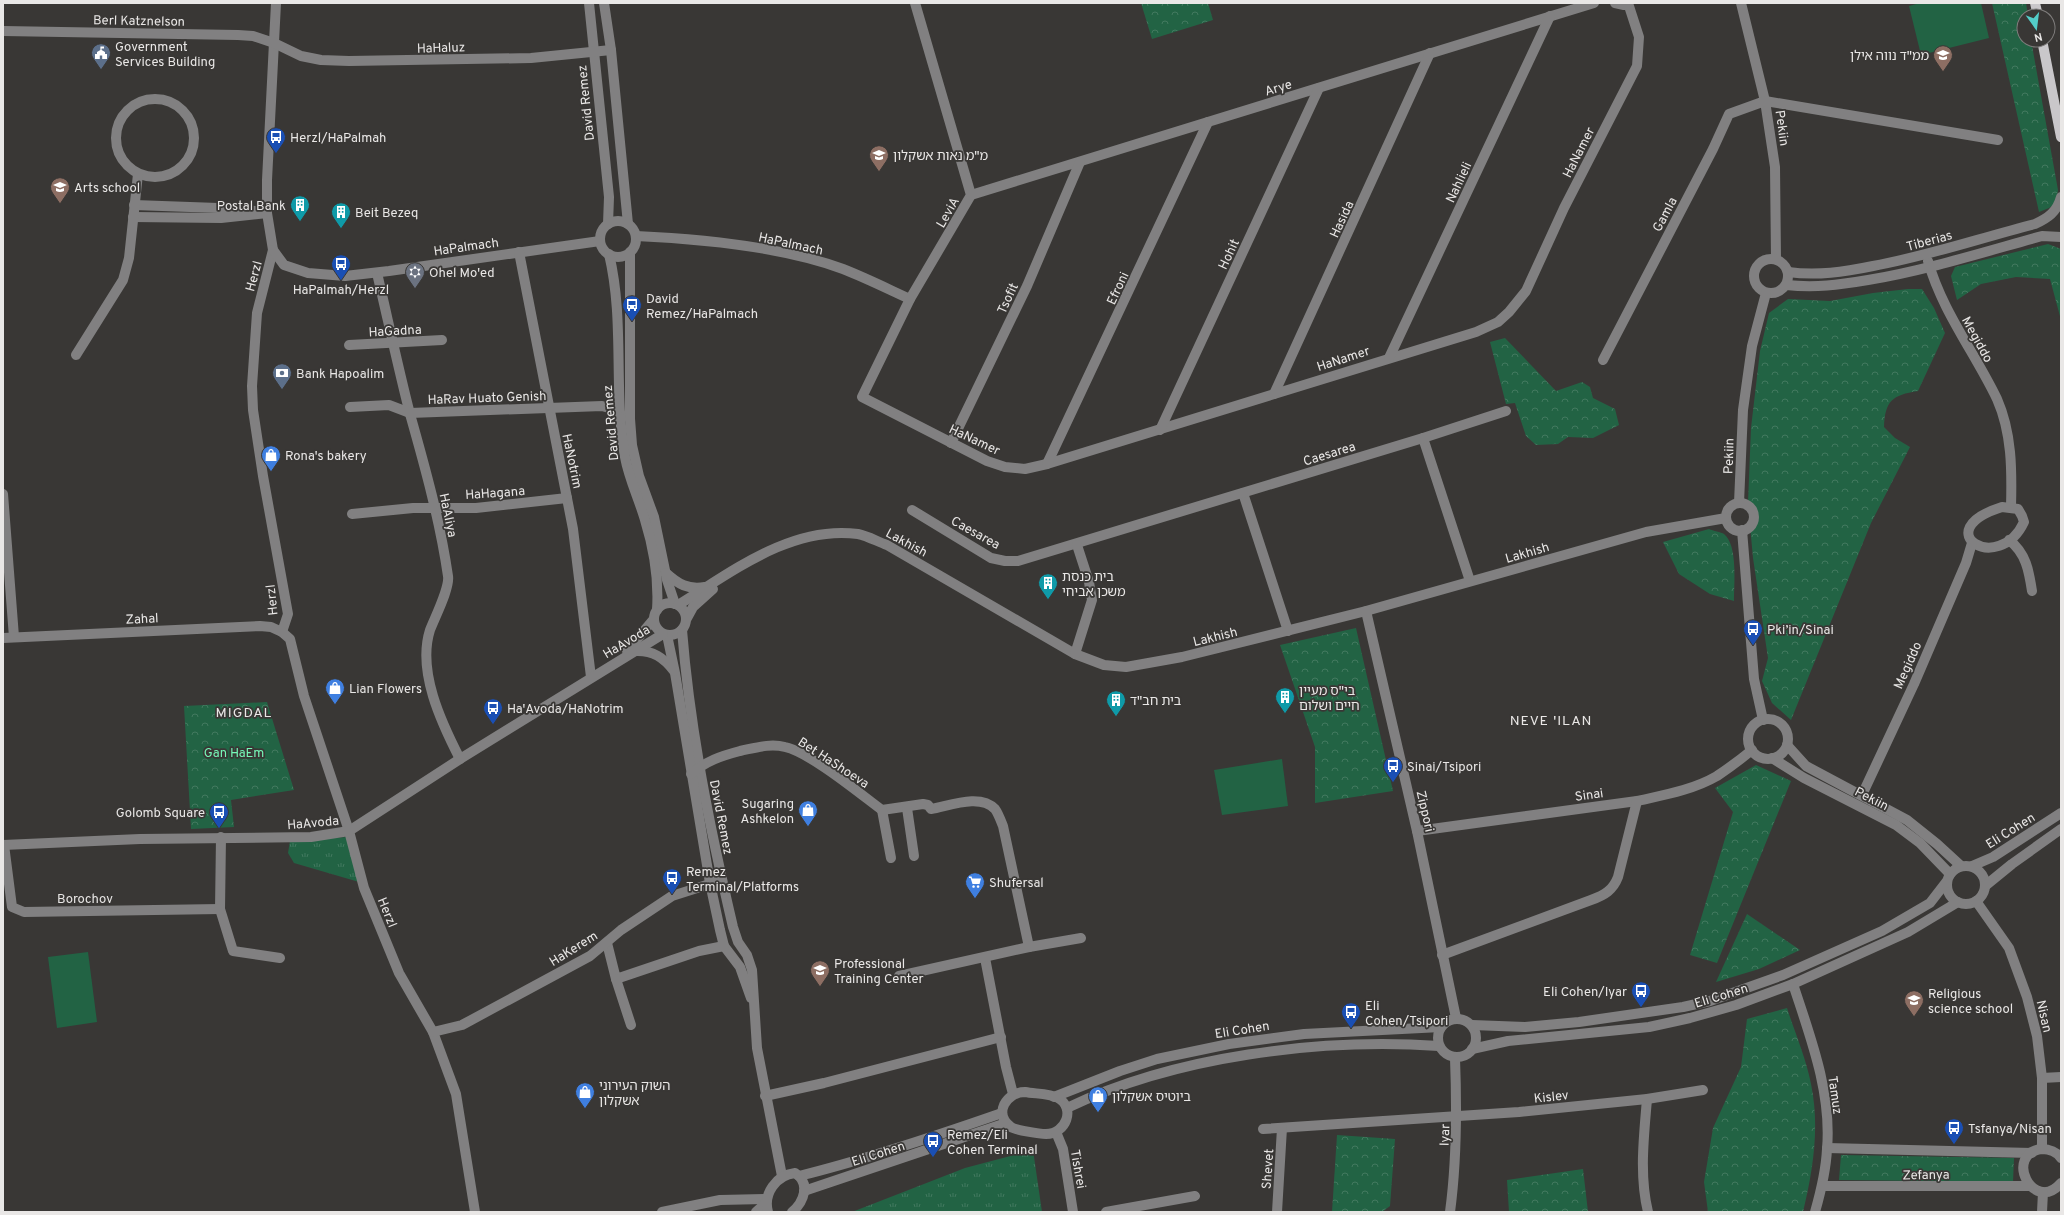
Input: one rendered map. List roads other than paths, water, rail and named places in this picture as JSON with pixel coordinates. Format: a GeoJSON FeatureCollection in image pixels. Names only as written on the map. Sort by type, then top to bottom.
{"type":"FeatureCollection","features":[{"type":"Feature","properties":{"kind":"main road"},"geometry":{"type":"LineString","coordinates":[[2044,48],[2061,138]]}},
{"type":"Feature","properties":{"kind":"street","name":"Herzl"},"geometry":{"type":"LineString","coordinates":[[276,3],[267,213],[273,250],[257,313],[252,386],[253,410],[263,476],[288,614],[282,632],[290,638],[304,696],[350,831],[364,888],[399,973],[433,1032],[456,1094],[475,1212]]}},
{"type":"Feature","properties":{"kind":"street","name":"David Remez"},"geometry":{"type":"LineString","coordinates":[[589,3],[609,197],[608,224]]}},
{"type":"Feature","properties":{"kind":"street"},"geometry":{"type":"LineString","coordinates":[[604,3],[611,50],[628,224],[636,236],[634,247],[630,252],[620,257],[609,254],[602,246],[600,241],[602,232],[608,224],[617,221],[628,224]]}},
{"type":"Feature","properties":{"kind":"street","name":"LeviA"},"geometry":{"type":"LineString","coordinates":[[862,397],[910,299],[971,195],[915,3]]}},
{"type":"Feature","properties":{"kind":"street","name":"Arye"},"geometry":{"type":"LineString","coordinates":[[971,195],[1594,3]]}},
{"type":"Feature","properties":{"kind":"street"},"geometry":{"type":"LineString","coordinates":[[1615,3],[1620,5],[1628,3]]}},
{"type":"Feature","properties":{"kind":"street","name":"HaNamer"},"geometry":{"type":"LineString","coordinates":[[862,397],[987,461],[1005,467],[1025,469],[1047,464],[1160,430],[1476,332],[1498,322],[1509,312],[1526,291],[1564,208],[1637,66],[1639,37],[1628,3]]}},
{"type":"Feature","properties":{"kind":"street","name":"Pekiin"},"geometry":{"type":"LineString","coordinates":[[1741,3],[1766,101],[1775,167],[1776,259]]}},
{"type":"Feature","properties":{"kind":"street","name":"Nahlieli"},"geometry":{"type":"LineString","coordinates":[[1389,358],[1550,16]]}},
{"type":"Feature","properties":{"kind":"street","name":"Berl Katznelson"},"geometry":{"type":"LineString","coordinates":[[3,31],[238,35],[253,36],[274,43]]}},
{"type":"Feature","properties":{"kind":"street","name":"HaHaluz"},"geometry":{"type":"LineString","coordinates":[[274,43],[301,56],[321,60],[374,62],[531,58],[611,50]]}},
{"type":"Feature","properties":{"kind":"street","name":"Hasida"},"geometry":{"type":"LineString","coordinates":[[1274,394],[1430,53]]}},
{"type":"Feature","properties":{"kind":"street","name":"Hohit"},"geometry":{"type":"LineString","coordinates":[[1160,430],[1319,88]]}},
{"type":"Feature","properties":{"kind":"street"},"geometry":{"type":"LineString","coordinates":[[160,99],[172,103],[182,110],[190,121],[194,134],[193,148],[187,160],[178,170],[165,176],[152,177],[138,174],[124,162],[116,146],[115,134],[119,122],[126,111],[142,101],[160,99]]}},
{"type":"Feature","properties":{"kind":"street"},"geometry":{"type":"LineString","coordinates":[[1766,101],[1998,140]]}},
{"type":"Feature","properties":{"kind":"street","name":"Gamla"},"geometry":{"type":"LineString","coordinates":[[1602,360],[1713,149],[1729,114],[1766,101]]}},
{"type":"Feature","properties":{"kind":"street","name":"Efroni"},"geometry":{"type":"LineString","coordinates":[[1047,464],[1208,122]]}},
{"type":"Feature","properties":{"kind":"street","name":"Tsofit"},"geometry":{"type":"LineString","coordinates":[[952,443],[1027,286],[1080,162]]}},
{"type":"Feature","properties":{"kind":"street"},"geometry":{"type":"LineString","coordinates":[[76,355],[123,280],[129,258],[138,174]]}},
{"type":"Feature","properties":{"kind":"street","name":"Tiberias"},"geometry":{"type":"LineString","coordinates":[[1788,272],[1807,275],[1826,274],[1927,255],[2041,221],[2055,212],[2061,197]]}},
{"type":"Feature","properties":{"kind":"street"},"geometry":{"type":"LineString","coordinates":[[134,205],[218,208],[267,213]]}},
{"type":"Feature","properties":{"kind":"street"},"geometry":{"type":"LineString","coordinates":[[133,217],[221,218],[267,213]]}},
{"type":"Feature","properties":{"kind":"street","name":"HaPalmach"},"geometry":{"type":"LineString","coordinates":[[636,236],[679,238],[799,256],[843,269],[910,299]]}},
{"type":"Feature","properties":{"kind":"street","name":"Tiberias"},"geometry":{"type":"LineString","coordinates":[[1786,285],[1810,288],[1841,284],[1930,267],[2042,236],[2061,237]]}},
{"type":"Feature","properties":{"kind":"street","name":"HaPalmach"},"geometry":{"type":"LineString","coordinates":[[273,250],[284,265],[308,273],[345,276],[600,241]]}},
{"type":"Feature","properties":{"kind":"street","name":"HaNotrim"},"geometry":{"type":"LineString","coordinates":[[519,252],[573,529],[591,677]]}},
{"type":"Feature","properties":{"kind":"street","name":"David Remez"},"geometry":{"type":"LineString","coordinates":[[630,252],[630,415],[632,445],[639,476],[658,530],[666,572],[676,604]]}},
{"type":"Feature","properties":{"kind":"street","name":"David Remez"},"geometry":{"type":"LineString","coordinates":[[609,254],[617,297],[621,419],[628,471],[645,520],[656,563],[655,615]]}},
{"type":"Feature","properties":{"kind":"street","name":"Megiddo"},"geometry":{"type":"LineString","coordinates":[[1927,255],[1930,267],[1946,307],[1997,400],[2010,448],[2011,507]]}},
{"type":"Feature","properties":{"kind":"street"},"geometry":{"type":"LineString","coordinates":[[1771,258],[1784,264],[1788,272],[1786,285],[1776,293],[1766,293],[1757,286],[1754,281],[1754,271],[1761,262],[1771,258]]}},
{"type":"Feature","properties":{"kind":"street","name":"HaAliya"},"geometry":{"type":"LineString","coordinates":[[377,272],[434,507],[448,578],[430,631],[426,647],[426,662],[434,701],[447,733],[460,759]]}},
{"type":"Feature","properties":{"kind":"street","name":"Pekiin"},"geometry":{"type":"LineString","coordinates":[[1740,503],[1743,410],[1752,346],[1766,293]]}},
{"type":"Feature","properties":{"kind":"street","name":"HaGadna"},"geometry":{"type":"LineString","coordinates":[[349,345],[394,344],[442,340]]}},
{"type":"Feature","properties":{"kind":"street","name":"HaRav Huato Genish"},"geometry":{"type":"LineString","coordinates":[[350,407],[389,405],[410,412],[549,409],[602,406],[609,408],[621,419]]}},
{"type":"Feature","properties":{"kind":"street","name":"Caesarea"},"geometry":{"type":"LineString","coordinates":[[912,510],[991,558],[1005,561],[1018,561],[1077,545],[1506,411]]}},
{"type":"Feature","properties":{"kind":"street"},"geometry":{"type":"LineString","coordinates":[[1423,438],[1470,581]]}},
{"type":"Feature","properties":{"kind":"street"},"geometry":{"type":"LineString","coordinates":[[1243,493],[1288,631]]}},
{"type":"Feature","properties":{"kind":"street"},"geometry":{"type":"LineString","coordinates":[[3,494],[14,637]]}},
{"type":"Feature","properties":{"kind":"street","name":"HaHagana"},"geometry":{"type":"LineString","coordinates":[[352,514],[434,507],[476,508],[567,498]]}},
{"type":"Feature","properties":{"kind":"street"},"geometry":{"type":"LineString","coordinates":[[1740,503],[1750,506],[1754,517],[1752,524],[1742,530],[1732,528],[1726,518],[1728,509],[1740,503]]}},
{"type":"Feature","properties":{"kind":"street"},"geometry":{"type":"LineString","coordinates":[[2011,507],[2018,509],[2024,522],[2016,535],[2009,540],[2002,544],[1988,548],[1980,547],[1972,543],[1968,538],[1968,530],[1980,516],[1994,509],[2011,507]]}},
{"type":"Feature","properties":{"kind":"street","name":"Lakhish"},"geometry":{"type":"LineString","coordinates":[[676,604],[762,554],[795,540],[829,533],[860,534],[887,545],[1074,654],[1104,665],[1126,667],[1182,657],[1366,611],[1646,532],[1726,518]]}},
{"type":"Feature","properties":{"kind":"street"},"geometry":{"type":"LineString","coordinates":[[1742,530],[1754,679],[1764,720]]}},
{"type":"Feature","properties":{"kind":"street"},"geometry":{"type":"LineString","coordinates":[[2009,540],[2018,548],[2024,558],[2029,570],[2032,591]]}},
{"type":"Feature","properties":{"kind":"street","name":"Megiddo"},"geometry":{"type":"LineString","coordinates":[[1862,795],[1914,684],[1966,562],[1972,543]]}},
{"type":"Feature","properties":{"kind":"street"},"geometry":{"type":"LineString","coordinates":[[1074,654],[1092,600],[1089,582],[1077,545]]}},
{"type":"Feature","properties":{"kind":"street","name":"Lakhish"},"geometry":{"type":"LineString","coordinates":[[686,618],[698,602],[736,570]]}},
{"type":"Feature","properties":{"kind":"street"},"geometry":{"type":"LineString","coordinates":[[666,572],[678,584],[685,587],[692,588],[709,586]]}},
{"type":"Feature","properties":{"kind":"street"},"geometry":{"type":"LineString","coordinates":[[664,604],[676,604],[684,610],[686,618],[685,626],[678,634],[665,635],[657,629],[655,615],[664,604]]}},
{"type":"Feature","properties":{"kind":"street","name":"Zippori"},"geometry":{"type":"LineString","coordinates":[[1366,611],[1417,831],[1456,1018]]}},
{"type":"Feature","properties":{"kind":"street","name":"HaAvoda"},"geometry":{"type":"LineString","coordinates":[[3,845],[221,837],[311,837],[350,831],[460,759],[603,669],[633,646],[655,615]]}},
{"type":"Feature","properties":{"kind":"street","name":"Zahal"},"geometry":{"type":"LineString","coordinates":[[3,638],[260,626],[271,627],[282,632]]}},
{"type":"Feature","properties":{"kind":"street","name":"David Remez"},"geometry":{"type":"LineString","coordinates":[[682,630],[686,679],[699,767],[722,880],[735,934],[750,961],[754,980],[753,1004],[757,1048],[765,1096],[782,1176]]}},
{"type":"Feature","properties":{"kind":"street","name":"David Remez"},"geometry":{"type":"LineString","coordinates":[[665,635],[675,673],[710,883],[724,946],[740,967],[753,1004]]}},
{"type":"Feature","properties":{"kind":"street","name":"HaAvoda"},"geometry":{"type":"LineString","coordinates":[[603,669],[665,635]]}},
{"type":"Feature","properties":{"kind":"street"},"geometry":{"type":"LineString","coordinates":[[633,652],[648,651],[655,654],[665,661],[675,673]]}},
{"type":"Feature","properties":{"kind":"street"},"geometry":{"type":"LineString","coordinates":[[1764,720],[1775,720],[1785,728],[1787,733],[1787,745],[1781,754],[1772,758],[1761,757],[1752,750],[1749,738],[1750,732],[1753,727],[1764,720]]}},
{"type":"Feature","properties":{"kind":"street","name":"Pekiin"},"geometry":{"type":"LineString","coordinates":[[1787,745],[1806,766],[1907,820],[1966,866]]}},
{"type":"Feature","properties":{"kind":"street","name":"Bet HaShoeva"},"geometry":{"type":"LineString","coordinates":[[691,774],[699,767],[713,759],[736,752],[767,746],[784,746],[796,750],[816,763],[882,810]]}},
{"type":"Feature","properties":{"kind":"street","name":"Sinai"},"geometry":{"type":"LineString","coordinates":[[1417,831],[1637,801],[1695,786],[1717,776],[1752,750]]}},
{"type":"Feature","properties":{"kind":"street","name":"Pekiin"},"geometry":{"type":"LineString","coordinates":[[1772,758],[1810,781],[1896,826],[1920,843],[1949,878]]}},
{"type":"Feature","properties":{"kind":"street"},"geometry":{"type":"LineString","coordinates":[[891,858],[882,810],[907,808],[923,804],[928,805],[931,809],[970,801],[983,802],[995,808],[1003,826],[1029,947]]}},
{"type":"Feature","properties":{"kind":"street"},"geometry":{"type":"LineString","coordinates":[[1442,955],[1604,895],[1614,887],[1618,877],[1637,801]]}},
{"type":"Feature","properties":{"kind":"street"},"geometry":{"type":"LineString","coordinates":[[907,808],[914,856]]}},
{"type":"Feature","properties":{"kind":"street","name":"Eli Cohen"},"geometry":{"type":"LineString","coordinates":[[1966,866],[1993,857],[2061,813]]}},
{"type":"Feature","properties":{"kind":"street","name":"Eli Cohen"},"geometry":{"type":"LineString","coordinates":[[1985,886],[2012,864],[2061,829]]}},
{"type":"Feature","properties":{"kind":"street"},"geometry":{"type":"LineString","coordinates":[[221,837],[220,909],[233,951],[280,958]]}},
{"type":"Feature","properties":{"kind":"street","name":"Borochov"},"geometry":{"type":"LineString","coordinates":[[3,845],[12,907],[24,912],[220,909]]}},
{"type":"Feature","properties":{"kind":"street"},"geometry":{"type":"LineString","coordinates":[[1966,866],[1982,874],[1985,886],[1984,892],[1976,901],[1970,903],[1958,902],[1949,893],[1949,878],[1966,866]]}},
{"type":"Feature","properties":{"kind":"street","name":"Eli Cohen"},"geometry":{"type":"LineString","coordinates":[[1472,1025],[1525,1027],[1579,1022],[1683,1007],[1710,1000],[1783,974],[1882,931],[1930,903],[1949,878]]}},
{"type":"Feature","properties":{"kind":"street","name":"HaKerem"},"geometry":{"type":"LineString","coordinates":[[433,1032],[462,1025],[590,956],[621,930],[672,896],[722,880]]}},
{"type":"Feature","properties":{"kind":"street","name":"Nisan"},"geometry":{"type":"LineString","coordinates":[[1976,901],[2009,948],[2027,996],[2037,1036],[2042,1078],[2042,1149]]}},
{"type":"Feature","properties":{"kind":"street","name":"Eli Cohen"},"geometry":{"type":"LineString","coordinates":[[1472,1049],[1508,1041],[1650,1027],[1736,1005],[1793,984],[1908,932],[1958,902]]}},
{"type":"Feature","properties":{"kind":"street"},"geometry":{"type":"LineString","coordinates":[[899,976],[1029,947],[1081,938]]}},
{"type":"Feature","properties":{"kind":"street"},"geometry":{"type":"LineString","coordinates":[[606,943],[616,979],[632,1025]]}},
{"type":"Feature","properties":{"kind":"street"},"geometry":{"type":"LineString","coordinates":[[616,979],[699,951],[724,946]]}},
{"type":"Feature","properties":{"kind":"street"},"geometry":{"type":"LineString","coordinates":[[985,958],[1012,1094]]}},
{"type":"Feature","properties":{"kind":"street","name":"Tamuz"},"geometry":{"type":"LineString","coordinates":[[1793,984],[1820,1074],[1826,1112],[1827,1148],[1822,1186],[1816,1212]]}},
{"type":"Feature","properties":{"kind":"street"},"geometry":{"type":"LineString","coordinates":[[1456,1018],[1462,1019],[1472,1025],[1476,1037],[1472,1049],[1468,1054],[1455,1058],[1445,1054],[1438,1046],[1437,1039],[1441,1027],[1450,1020],[1456,1018]]}},
{"type":"Feature","properties":{"kind":"street","name":"Eli Cohen"},"geometry":{"type":"LineString","coordinates":[[1054,1097],[1120,1071],[1157,1059],[1229,1044],[1304,1034],[1441,1027]]}},
{"type":"Feature","properties":{"kind":"street"},"geometry":{"type":"LineString","coordinates":[[765,1096],[831,1081],[1001,1037]]}},
{"type":"Feature","properties":{"kind":"street","name":"Eli Cohen"},"geometry":{"type":"LineString","coordinates":[[1067,1108],[1095,1094],[1129,1082],[1220,1059],[1306,1048],[1401,1043],[1438,1046]]}},
{"type":"Feature","properties":{"kind":"street","name":"Iyar"},"geometry":{"type":"LineString","coordinates":[[1450,1212],[1456,1157],[1457,1115],[1455,1058]]}},
{"type":"Feature","properties":{"kind":"street"},"geometry":{"type":"LineString","coordinates":[[2042,1078],[2061,1077]]}},
{"type":"Feature","properties":{"kind":"street","name":"Kislev"},"geometry":{"type":"LineString","coordinates":[[1263,1129],[1519,1112],[1648,1099],[1703,1090]]}},
{"type":"Feature","properties":{"kind":"street"},"geometry":{"type":"LineString","coordinates":[[1025,1092],[1054,1097],[1061,1101],[1067,1108],[1067,1117],[1064,1125],[1056,1132],[1046,1134],[1019,1130],[1006,1123],[1002,1113],[1004,1102],[1012,1094],[1025,1092]]}},
{"type":"Feature","properties":{"kind":"street"},"geometry":{"type":"LineString","coordinates":[[1648,1099],[1643,1146],[1643,1178],[1648,1212]]}},
{"type":"Feature","properties":{"kind":"street","name":"Eli Cohen"},"geometry":{"type":"LineString","coordinates":[[782,1176],[795,1173],[799,1176],[827,1169],[954,1130],[1002,1113]]}},
{"type":"Feature","properties":{"kind":"street","name":"Eli Cohen"},"geometry":{"type":"LineString","coordinates":[[804,1191],[1006,1123]]}},
{"type":"Feature","properties":{"kind":"street","name":"Shevet"},"geometry":{"type":"LineString","coordinates":[[1277,1212],[1282,1128]]}},
{"type":"Feature","properties":{"kind":"street","name":"Tishrei"},"geometry":{"type":"LineString","coordinates":[[1056,1132],[1063,1149],[1073,1212]]}},
{"type":"Feature","properties":{"kind":"street","name":"Zefanya"},"geometry":{"type":"LineString","coordinates":[[1827,1148],[2032,1153]]}},
{"type":"Feature","properties":{"kind":"street"},"geometry":{"type":"LineString","coordinates":[[2060,1156],[2054,1152],[2042,1149],[2032,1153],[2023,1167],[2024,1177],[2030,1186],[2043,1192],[2051,1191],[2060,1186]]}},
{"type":"Feature","properties":{"kind":"street"},"geometry":{"type":"LineString","coordinates":[[756,1212],[767,1205],[772,1186],[782,1176]]}},
{"type":"Feature","properties":{"kind":"street"},"geometry":{"type":"LineString","coordinates":[[793,1212],[801,1203],[804,1191],[799,1176]]}},
{"type":"Feature","properties":{"kind":"street","name":"Zefanya"},"geometry":{"type":"LineString","coordinates":[[1822,1186],[2030,1186]]}},
{"type":"Feature","properties":{"kind":"street"},"geometry":{"type":"LineString","coordinates":[[2042,1212],[2043,1192]]}},
{"type":"Feature","properties":{"kind":"street"},"geometry":{"type":"LineString","coordinates":[[1106,1212],[1195,1196]]}},
{"type":"Feature","properties":{"kind":"street"},"geometry":{"type":"LineString","coordinates":[[662,1212],[720,1200],[767,1205]]}},
{"type":"Feature","properties":{"kind":"place","name":"Government Services Building"},"geometry":{"type":"Point","coordinates":[101,70]}},
{"type":"Feature","properties":{"kind":"place","name":"ממ\"ד נווה אילן"},"geometry":{"type":"Point","coordinates":[1943,72]}},
{"type":"Feature","properties":{"kind":"place","name":"Herzl/HaPalmah"},"geometry":{"type":"Point","coordinates":[276,154]}},
{"type":"Feature","properties":{"kind":"place","name":"מ\"מ נאות אשקלון"},"geometry":{"type":"Point","coordinates":[879,172]}},
{"type":"Feature","properties":{"kind":"place","name":"Arts school"},"geometry":{"type":"Point","coordinates":[60,204]}},
{"type":"Feature","properties":{"kind":"place","name":"Postal Bank"},"geometry":{"type":"Point","coordinates":[300,222]}},
{"type":"Feature","properties":{"kind":"place","name":"Beit Bezeq"},"geometry":{"type":"Point","coordinates":[341,229]}},
{"type":"Feature","properties":{"kind":"place","name":"HaPalmah/Herzl"},"geometry":{"type":"Point","coordinates":[341,281]}},
{"type":"Feature","properties":{"kind":"place","name":"Ohel Mo'ed"},"geometry":{"type":"Point","coordinates":[415,289]}},
{"type":"Feature","properties":{"kind":"place","name":"David Remez/HaPalmach"},"geometry":{"type":"Point","coordinates":[632,322]}},
{"type":"Feature","properties":{"kind":"place","name":"Bank Hapoalim"},"geometry":{"type":"Point","coordinates":[282,390]}},
{"type":"Feature","properties":{"kind":"place","name":"Rona's bakery"},"geometry":{"type":"Point","coordinates":[271,472]}},
{"type":"Feature","properties":{"kind":"place","name":"בית כנסת משכן אביחי"},"geometry":{"type":"Point","coordinates":[1048,600]}},
{"type":"Feature","properties":{"kind":"place","name":"Pki’in/Sinai"},"geometry":{"type":"Point","coordinates":[1753,646]}},
{"type":"Feature","properties":{"kind":"place","name":"Lian Flowers"},"geometry":{"type":"Point","coordinates":[335,705]}},
{"type":"Feature","properties":{"kind":"place","name":"בי\"ס מעיין חיים ושלום"},"geometry":{"type":"Point","coordinates":[1285,714]}},
{"type":"Feature","properties":{"kind":"place","name":"בית חב\"ד"},"geometry":{"type":"Point","coordinates":[1116,717]}},
{"type":"Feature","properties":{"kind":"place","name":"Ha'Avoda/HaNotrim"},"geometry":{"type":"Point","coordinates":[493,725]}},
{"type":"Feature","properties":{"kind":"place","name":"Sinai/Tsipori"},"geometry":{"type":"Point","coordinates":[1393,783]}},
{"type":"Feature","properties":{"kind":"place","name":"Sugaring Ashkelon"},"geometry":{"type":"Point","coordinates":[808,827]}},
{"type":"Feature","properties":{"kind":"place","name":"Golomb Square"},"geometry":{"type":"Point","coordinates":[219,829]}},
{"type":"Feature","properties":{"kind":"place","name":"Remez Terminal/Platforms"},"geometry":{"type":"Point","coordinates":[672,895]}},
{"type":"Feature","properties":{"kind":"place","name":"Shufersal"},"geometry":{"type":"Point","coordinates":[975,899]}},
{"type":"Feature","properties":{"kind":"place","name":"Professional Training Center"},"geometry":{"type":"Point","coordinates":[820,987]}},
{"type":"Feature","properties":{"kind":"place","name":"Eli Cohen/Iyar"},"geometry":{"type":"Point","coordinates":[1641,1008]}},
{"type":"Feature","properties":{"kind":"place","name":"Religious science school"},"geometry":{"type":"Point","coordinates":[1914,1017]}},
{"type":"Feature","properties":{"kind":"place","name":"Eli Cohen/Tsipori"},"geometry":{"type":"Point","coordinates":[1351,1029]}},
{"type":"Feature","properties":{"kind":"place","name":"השוק העירוני אשקלון"},"geometry":{"type":"Point","coordinates":[585,1109]}},
{"type":"Feature","properties":{"kind":"place","name":"ביוטיס אשקלון"},"geometry":{"type":"Point","coordinates":[1098,1113]}},
{"type":"Feature","properties":{"kind":"place","name":"Tsfanya/Nisan"},"geometry":{"type":"Point","coordinates":[1954,1145]}},
{"type":"Feature","properties":{"kind":"place","name":"Remez/Eli Cohen Terminal"},"geometry":{"type":"Point","coordinates":[933,1158]}},
{"type":"Feature","properties":{"kind":"district","name":"MIGDAL"},"geometry":{"type":"Point","coordinates":[244,712]}},
{"type":"Feature","properties":{"kind":"district","name":"NEVE 'ILAN"},"geometry":{"type":"Point","coordinates":[1551,720]}},
{"type":"Feature","properties":{"kind":"park label","name":"Gan HaEm"},"geometry":{"type":"Point","coordinates":[234,752]}}]}
